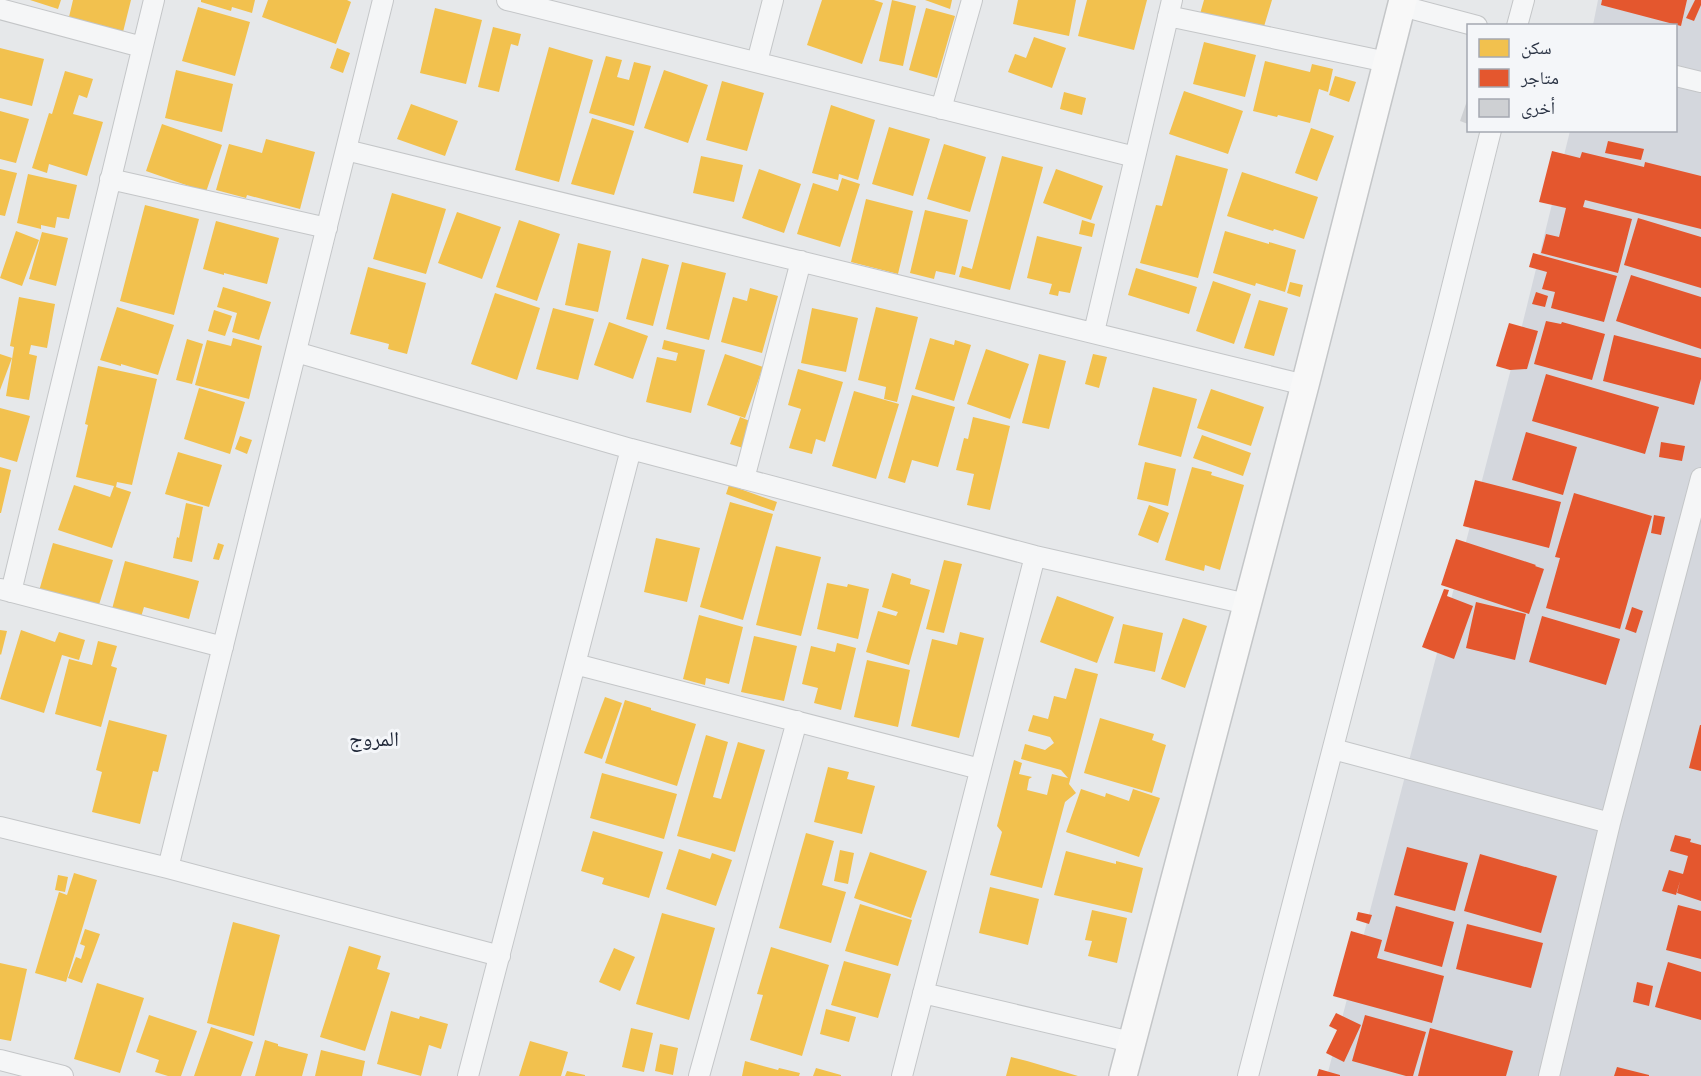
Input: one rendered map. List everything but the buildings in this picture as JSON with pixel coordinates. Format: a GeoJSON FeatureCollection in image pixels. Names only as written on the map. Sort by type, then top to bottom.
{"type":"FeatureCollection","features":[{"type":"Feature","properties":{"kind":"street"},"geometry":{"type":"LineString","coordinates":[[154,0],[5,591],[223,647]]}},
{"type":"Feature","properties":{"kind":"street"},"geometry":{"type":"LineString","coordinates":[[168,868],[383,0]]}},
{"type":"Feature","properties":{"kind":"street"},"geometry":{"type":"LineString","coordinates":[[507,0],[1135,157]]}},
{"type":"Feature","properties":{"kind":"street"},"geometry":{"type":"LineString","coordinates":[[757,63],[773,0]]}},
{"type":"Feature","properties":{"kind":"street"},"geometry":{"type":"LineString","coordinates":[[941,109],[972,0]]}},
{"type":"Feature","properties":{"kind":"street"},"geometry":{"type":"LineString","coordinates":[[1518,24],[1524,0]]}},
{"type":"Feature","properties":{"kind":"street"},"geometry":{"type":"LineString","coordinates":[[1123,1076],[1305,385],[1402,3],[1471,24]]}},
{"type":"Feature","properties":{"kind":"street"},"geometry":{"type":"LineString","coordinates":[[1094,332],[1170,8],[1387,62]]}},
{"type":"Feature","properties":{"kind":"street"},"geometry":{"type":"LineString","coordinates":[[0,9],[142,47]]}},
{"type":"Feature","properties":{"kind":"street"},"geometry":{"type":"LineString","coordinates":[[1677,76],[1701,82]]}},
{"type":"Feature","properties":{"kind":"street"},"geometry":{"type":"LineString","coordinates":[[1248,1076],[1491,132]]}},
{"type":"Feature","properties":{"kind":"street"},"geometry":{"type":"LineString","coordinates":[[346,150],[1305,385]]}},
{"type":"Feature","properties":{"kind":"street"},"geometry":{"type":"LineString","coordinates":[[110,179],[327,228]]}},
{"type":"Feature","properties":{"kind":"street"},"geometry":{"type":"LineString","coordinates":[[744,479],[801,261]]}},
{"type":"Feature","properties":{"kind":"street"},"geometry":{"type":"LineString","coordinates":[[296,352],[631,449],[744,479],[1035,556],[1247,604]]}},
{"type":"Feature","properties":{"kind":"street"},"geometry":{"type":"LineString","coordinates":[[468,1076],[631,449]]}},
{"type":"Feature","properties":{"kind":"street"},"geometry":{"type":"LineString","coordinates":[[1549,1076],[1610,823],[1701,478]]}},
{"type":"Feature","properties":{"kind":"street"},"geometry":{"type":"LineString","coordinates":[[902,1076],[1035,556]]}},
{"type":"Feature","properties":{"kind":"street"},"geometry":{"type":"LineString","coordinates":[[575,664],[980,769]]}},
{"type":"Feature","properties":{"kind":"street"},"geometry":{"type":"LineString","coordinates":[[699,1076],[797,721]]}},
{"type":"Feature","properties":{"kind":"street"},"geometry":{"type":"LineString","coordinates":[[1333,749],[1610,823]]}},
{"type":"Feature","properties":{"kind":"street"},"geometry":{"type":"LineString","coordinates":[[0,826],[500,956]]}},
{"type":"Feature","properties":{"kind":"street"},"geometry":{"type":"LineString","coordinates":[[923,993],[1131,1042]]}},
{"type":"Feature","properties":{"kind":"street"},"geometry":{"type":"LineString","coordinates":[[0,1060],[33,1072],[63,1076]]}},
{"type":"Feature","properties":{"kind":"shaded area"},"geometry":{"type":"Polygon","coordinates":[[[1598,0],[1701,0],[1701,1076],[1327,1076],[1519,338],[1570,132],[1677,132],[1677,24],[1593,24],[1598,0]]]}},
{"type":"Feature","properties":{"kind":"district","name":"المروج"},"geometry":{"type":"Point","coordinates":[374,738]}}]}
